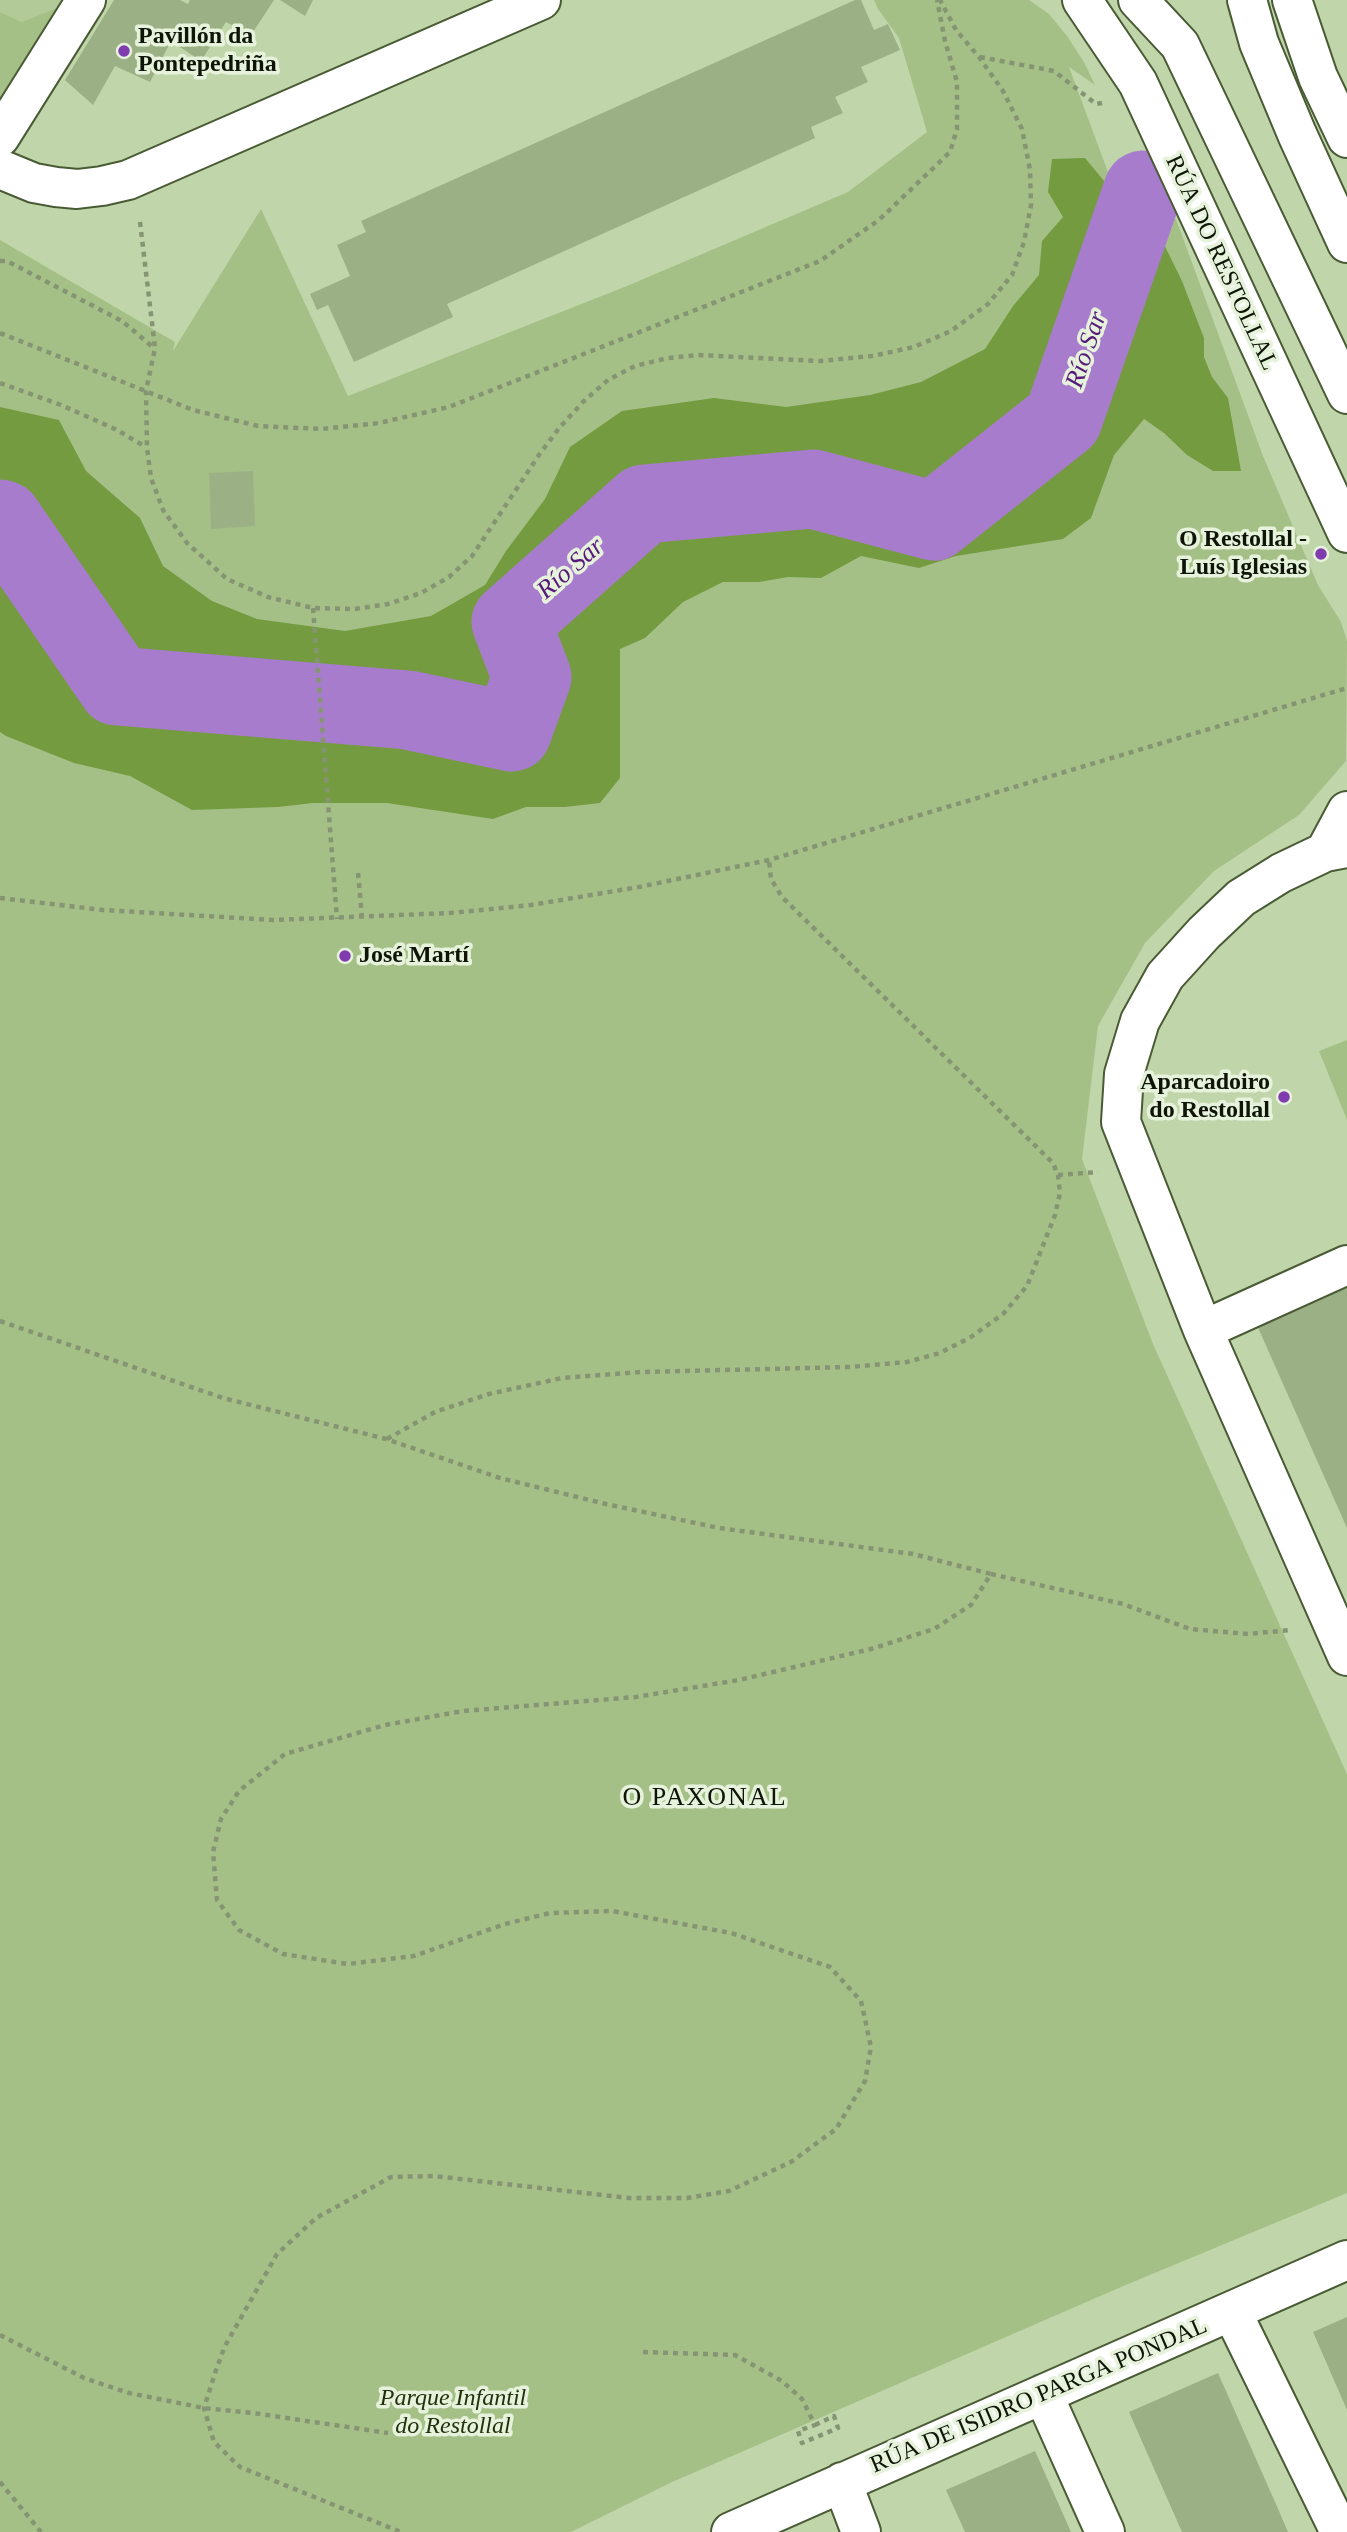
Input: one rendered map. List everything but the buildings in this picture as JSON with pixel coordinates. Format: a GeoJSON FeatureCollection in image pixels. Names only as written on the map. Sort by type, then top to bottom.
{"type":"FeatureCollection","features":[{"type":"Feature","properties":{"kind":"street"},"geometry":{"type":"LineString","coordinates":[[0,137],[86,0]]}},
{"type":"Feature","properties":{"kind":"street"},"geometry":{"type":"LineString","coordinates":[[0,169],[34,183],[56,187],[102,186],[128,180],[541,0]]}},
{"type":"Feature","properties":{"kind":"street","name":"RÚA DO RESTOLLAL"},"geometry":{"type":"LineString","coordinates":[[1082,0],[1138,83],[1347,533]]}},
{"type":"Feature","properties":{"kind":"street"},"geometry":{"type":"LineString","coordinates":[[1138,0],[1181,45],[1347,394]]}},
{"type":"Feature","properties":{"kind":"street"},"geometry":{"type":"LineString","coordinates":[[1247,0],[1259,43],[1347,243]]}},
{"type":"Feature","properties":{"kind":"street"},"geometry":{"type":"LineString","coordinates":[[1292,0],[1318,77],[1347,138]]}},
{"type":"Feature","properties":{"kind":"street"},"geometry":{"type":"LineString","coordinates":[[1347,811],[1341,847],[1281,873],[1241,898],[1165,976],[1140,1021],[1124,1074],[1121,1122],[1203,1331],[1347,1656]]}},
{"type":"Feature","properties":{"kind":"street"},"geometry":{"type":"LineString","coordinates":[[1203,1331],[1347,1265]]}},
{"type":"Feature","properties":{"kind":"street","name":"RÚA DE ISIDRO PARGA PONDAL"},"geometry":{"type":"LineString","coordinates":[[731,2532],[1347,2260]]}},
{"type":"Feature","properties":{"kind":"street"},"geometry":{"type":"LineString","coordinates":[[1233,2312],[1340,2532]]}},
{"type":"Feature","properties":{"kind":"street"},"geometry":{"type":"LineString","coordinates":[[1044,2394],[1105,2532]]}},
{"type":"Feature","properties":{"kind":"street"},"geometry":{"type":"LineString","coordinates":[[842,2482],[861,2532]]}},
{"type":"Feature","properties":{"kind":"path"},"geometry":{"type":"LineString","coordinates":[[140,222],[155,348],[146,391],[146,448],[151,478],[163,510],[187,543],[227,579],[268,597],[313,608],[355,609],[388,604],[421,593],[449,577],[471,556],[560,427],[608,380],[635,366],[668,358],[700,355],[820,361],[872,356],[914,347],[951,331],[988,304],[1012,275],[1024,242],[1031,205],[1030,170],[1022,129],[1003,91],[956,30],[939,0]]}},
{"type":"Feature","properties":{"kind":"path"},"geometry":{"type":"LineString","coordinates":[[0,333],[193,410],[258,426],[322,429],[379,423],[449,407],[820,261],[879,220],[950,152],[957,129],[957,82],[945,41],[939,0]]}},
{"type":"Feature","properties":{"kind":"path"},"geometry":{"type":"LineString","coordinates":[[979,57],[1054,71],[1096,104],[1109,102]]}},
{"type":"Feature","properties":{"kind":"path"},"geometry":{"type":"LineString","coordinates":[[0,261],[16,265],[122,321],[155,348]]}},
{"type":"Feature","properties":{"kind":"path"},"geometry":{"type":"LineString","coordinates":[[0,383],[61,405],[115,429],[146,448]]}},
{"type":"Feature","properties":{"kind":"path"},"geometry":{"type":"LineString","coordinates":[[313,608],[337,919]]}},
{"type":"Feature","properties":{"kind":"path"},"geometry":{"type":"LineString","coordinates":[[0,898],[190,917],[337,919],[450,913],[531,905],[639,887],[769,860],[1347,688]]}},
{"type":"Feature","properties":{"kind":"path"},"geometry":{"type":"LineString","coordinates":[[386,1439],[435,1412],[489,1394],[562,1378],[850,1367],[907,1362],[940,1353],[971,1337],[1003,1314],[1027,1286],[1055,1215],[1060,1193],[1058,1175],[1053,1163],[782,897],[771,879],[769,860]]}},
{"type":"Feature","properties":{"kind":"path"},"geometry":{"type":"LineString","coordinates":[[358,873],[362,918]]}},
{"type":"Feature","properties":{"kind":"path"},"geometry":{"type":"LineString","coordinates":[[1058,1175],[1101,1172]]}},
{"type":"Feature","properties":{"kind":"path"},"geometry":{"type":"LineString","coordinates":[[0,1321],[223,1398],[386,1439],[500,1478],[606,1504],[719,1528],[914,1554],[1123,1604],[1190,1629],[1248,1634],[1290,1630]]}},
{"type":"Feature","properties":{"kind":"path"},"geometry":{"type":"LineString","coordinates":[[401,2532],[240,2467],[214,2441],[204,2408],[225,2346],[277,2255],[316,2218],[391,2177],[434,2176],[629,2198],[687,2198],[729,2191],[791,2162],[836,2129],[865,2081],[871,2047],[862,2001],[830,1967],[731,1933],[612,1911],[550,1913],[505,1924],[414,1956],[348,1964],[283,1954],[239,1930],[217,1900],[213,1853],[221,1819],[239,1791],[285,1754],[385,1725],[463,1711],[636,1697],[738,1680],[871,1648],[933,1629],[971,1605],[992,1574]]}},
{"type":"Feature","properties":{"kind":"path"},"geometry":{"type":"LineString","coordinates":[[0,2335],[84,2378],[129,2393],[204,2408],[388,2433]]}},
{"type":"Feature","properties":{"kind":"path"},"geometry":{"type":"LineString","coordinates":[[643,2352],[735,2355],[782,2381],[802,2399],[816,2425]]}},
{"type":"Feature","properties":{"kind":"path"},"geometry":{"type":"LineString","coordinates":[[834,2416],[838,2428],[802,2443],[798,2431],[816,2425],[834,2416]]}},
{"type":"Feature","properties":{"kind":"path"},"geometry":{"type":"LineString","coordinates":[[0,2482],[41,2532]]}},
{"type":"Feature","properties":{"kind":"shaded area"},"geometry":{"type":"Polygon","coordinates":[[[0,0],[74,0],[22,22],[0,12],[0,0]]]}},
{"type":"Feature","properties":{"kind":"green space","name":"Parque Infantil do Restollal"},"geometry":{"type":"Polygon","coordinates":[[[874,0],[1029,0],[1049,14],[1067,36],[1095,85],[1069,67],[1112,183],[1176,219],[1263,456],[1318,585],[1341,622],[1347,641],[1346,761],[1299,815],[1214,871],[1145,943],[1098,1026],[1082,1159],[1153,1344],[1347,1774],[1347,2193],[1121,2287],[670,2483],[571,2532],[0,2532],[0,240],[175,342],[173,351],[261,209],[348,396],[627,286],[848,192],[927,132],[899,38],[874,0]]]}},
{"type":"Feature","properties":{"kind":"green space"},"geometry":{"type":"Polygon","coordinates":[[[73,1],[0,109],[0,12],[22,22],[73,1]]]}},
{"type":"Feature","properties":{"kind":"green space"},"geometry":{"type":"Polygon","coordinates":[[[1085,158],[1124,205],[1152,220],[1182,281],[1204,338],[1204,357],[1212,377],[1228,398],[1241,471],[1213,471],[1187,455],[1164,433],[1144,419],[1114,455],[1091,518],[1063,539],[956,556],[919,568],[861,556],[821,578],[788,577],[759,582],[723,582],[683,602],[645,638],[620,649],[620,778],[600,803],[565,807],[526,807],[493,819],[387,803],[313,803],[192,810],[130,776],[74,763],[0,732],[0,407],[59,420],[86,471],[140,518],[163,566],[212,601],[257,619],[345,631],[431,616],[485,585],[506,551],[545,499],[570,447],[622,411],[714,398],[786,407],[870,395],[921,382],[985,349],[1013,306],[1039,275],[1042,241],[1063,217],[1048,192],[1052,159],[1085,158]]]}},
{"type":"Feature","properties":{"kind":"green space"},"geometry":{"type":"Polygon","coordinates":[[[1347,1040],[1347,1120],[1319,1051],[1347,1040]]]}},
{"type":"Feature","properties":{"kind":"waterway","name":"Río Sar"},"geometry":{"type":"LineString","coordinates":[[0,519],[117,686],[408,710],[512,732],[532,677],[511,622],[644,504],[813,489],[934,521],[1063,419],[1143,190]]}},
{"type":"Feature","properties":{"kind":"place","name":"Pavillón da Pontepedriña"},"geometry":{"type":"Point","coordinates":[124,51]}},
{"type":"Feature","properties":{"kind":"place","name":"O Restollal - Luís Iglesias"},"geometry":{"type":"Point","coordinates":[1321,554]}},
{"type":"Feature","properties":{"kind":"place","name":"José Martí"},"geometry":{"type":"Point","coordinates":[345,956]}},
{"type":"Feature","properties":{"kind":"place","name":"Aparcadoiro do Restollal"},"geometry":{"type":"Point","coordinates":[1284,1097]}},
{"type":"Feature","properties":{"kind":"district","name":"O PAXONAL"},"geometry":{"type":"Point","coordinates":[705,1798]}}]}
